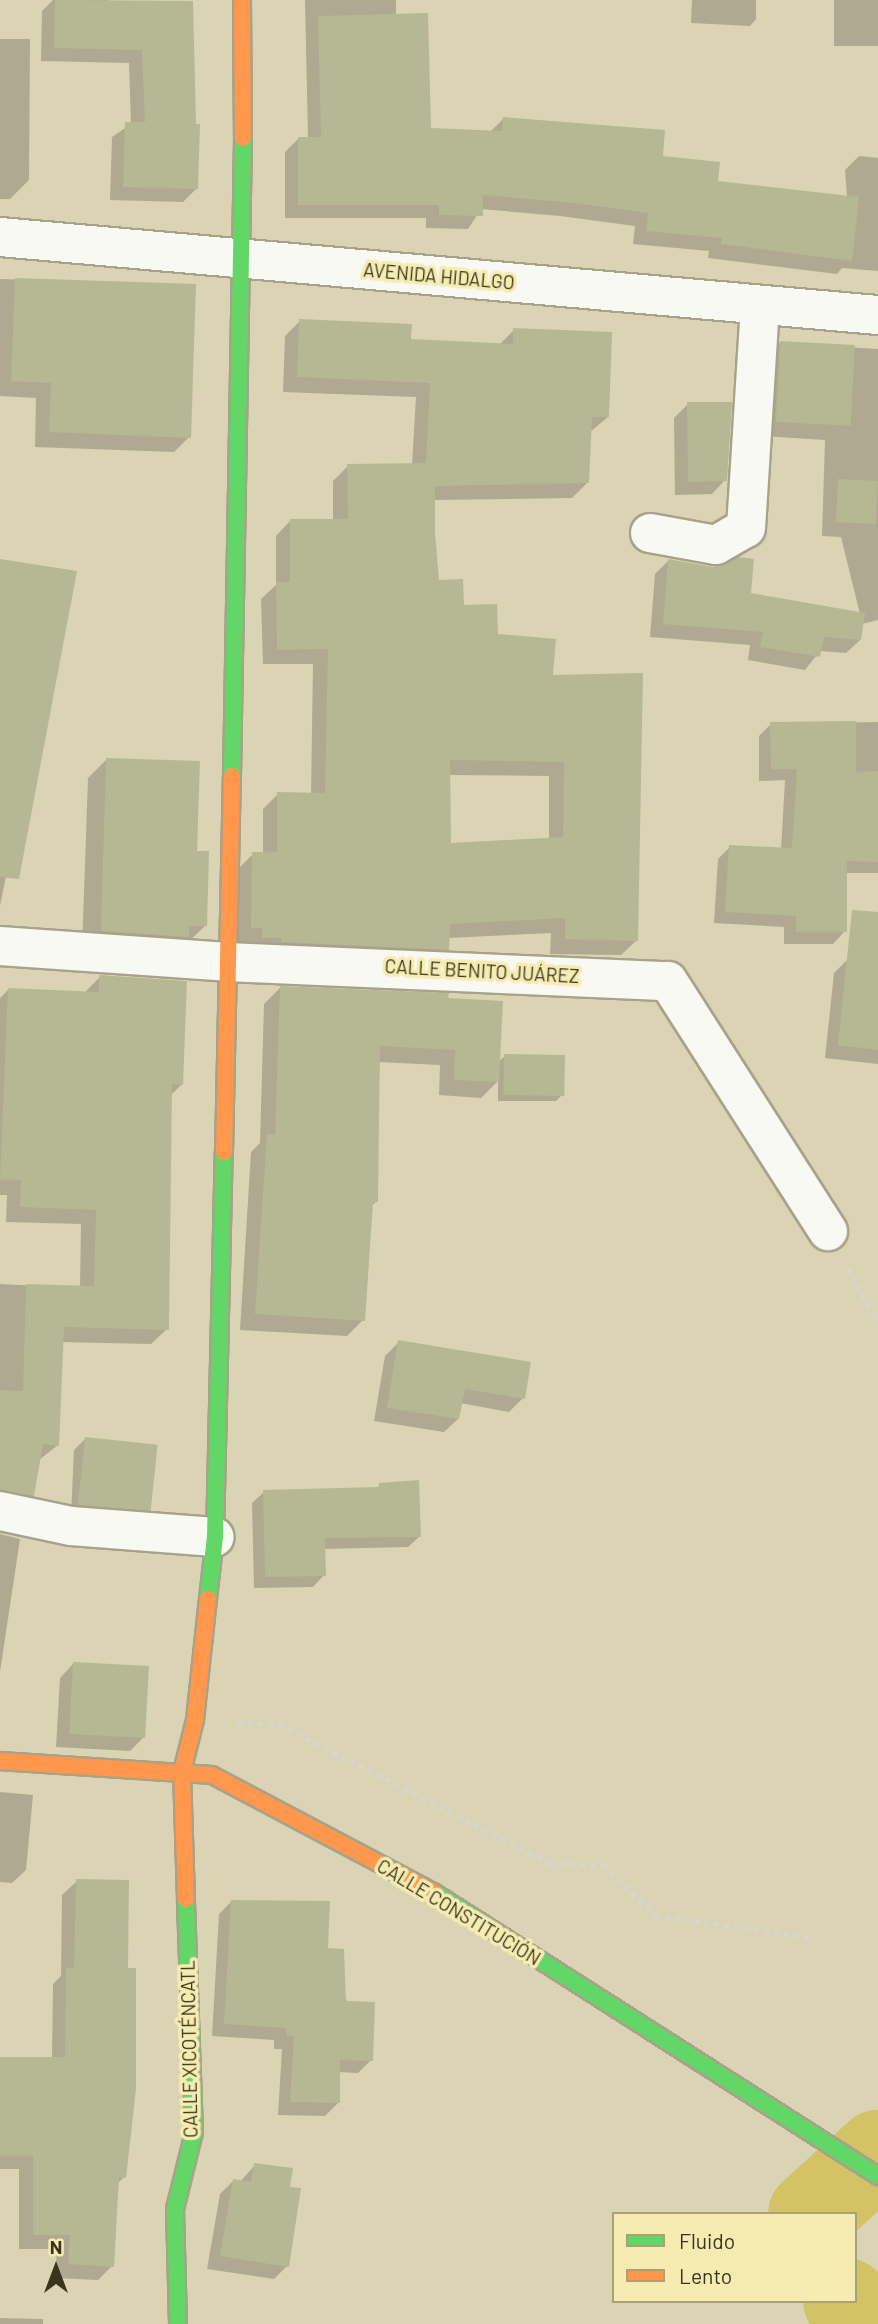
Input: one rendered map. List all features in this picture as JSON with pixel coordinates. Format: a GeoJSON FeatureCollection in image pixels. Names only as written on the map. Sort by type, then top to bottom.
{"type":"FeatureCollection","features":[{"type":"Feature","properties":{"kind":"street","name":"CALLE XICOTÉNCATL"},"geometry":{"type":"LineString","coordinates":[[178,2324],[175,2208],[194,2132],[182,1772],[195,1720],[215,1536],[244,258],[242,0]]}},
{"type":"Feature","properties":{"kind":"street","name":"AVENIDA HIDALGO"},"geometry":{"type":"LineString","coordinates":[[0,237],[878,315]]}},
{"type":"Feature","properties":{"kind":"street"},"geometry":{"type":"LineString","coordinates":[[650,533],[716,545],[746,528],[760,305]]}},
{"type":"Feature","properties":{"kind":"street","name":"CALLE BENITO JUÁREZ"},"geometry":{"type":"LineString","coordinates":[[0,946],[227,962],[668,981],[828,1231]]}},
{"type":"Feature","properties":{"kind":"street"},"geometry":{"type":"LineString","coordinates":[[0,1511],[71,1526],[215,1536]]}},
{"type":"Feature","properties":{"kind":"street","name":"CALLE CONSTITUCIÓN"},"geometry":{"type":"LineString","coordinates":[[0,1761],[212,1775],[435,1893],[878,2176]]}},
{"type":"Feature","properties":{"kind":"path"},"geometry":{"type":"LineString","coordinates":[[828,1231],[878,1323]]}},
{"type":"Feature","properties":{"kind":"path"},"geometry":{"type":"LineString","coordinates":[[195,1720],[279,1724],[550,1863],[603,1865],[655,1915],[813,1938]]}},
{"type":"Feature","properties":{"kind":"building"},"geometry":{"type":"Polygon","coordinates":[[[55,0],[193,1],[196,124],[200,124],[198,189],[123,187],[125,122],[145,122],[142,50],[54,48],[55,0]]]}},
{"type":"Feature","properties":{"kind":"building"},"geometry":{"type":"Polygon","coordinates":[[[428,13],[431,128],[502,131],[503,117],[665,130],[663,156],[720,162],[718,181],[859,197],[852,261],[721,244],[722,238],[646,231],[648,213],[575,203],[483,195],[483,216],[439,215],[439,205],[298,205],[298,137],[321,137],[318,16],[428,13]]]}},
{"type":"Feature","properties":{"kind":"building"},"geometry":{"type":"Polygon","coordinates":[[[15,278],[196,284],[191,438],[49,432],[51,383],[11,381],[15,278]]]}},
{"type":"Feature","properties":{"kind":"building"},"geometry":{"type":"Polygon","coordinates":[[[299,319],[412,324],[411,339],[513,344],[513,328],[612,332],[609,417],[592,417],[589,483],[435,486],[435,532],[439,580],[463,579],[464,605],[497,604],[498,634],[556,639],[553,675],[643,673],[638,941],[565,939],[565,918],[450,924],[449,950],[281,942],[281,938],[262,938],[262,928],[251,928],[252,852],[277,852],[277,792],[325,793],[328,649],[277,650],[276,582],[290,582],[290,519],[348,519],[347,464],[426,463],[430,383],[297,377],[299,319]],[[450,760],[451,843],[563,837],[564,762],[450,760]]]}},
{"type":"Feature","properties":{"kind":"building"},"geometry":{"type":"Polygon","coordinates":[[[780,341],[855,345],[851,426],[776,422],[780,341]]]}},
{"type":"Feature","properties":{"kind":"building"},"geometry":{"type":"Polygon","coordinates":[[[687,402],[732,402],[727,481],[688,482],[687,402]]]}},
{"type":"Feature","properties":{"kind":"building"},"geometry":{"type":"Polygon","coordinates":[[[838,479],[878,481],[876,524],[836,522],[838,479]]]}},
{"type":"Feature","properties":{"kind":"building"},"geometry":{"type":"Polygon","coordinates":[[[738,557],[754,559],[751,593],[865,613],[861,640],[824,637],[820,657],[760,647],[763,632],[663,624],[668,559],[713,567],[738,557]]]}},
{"type":"Feature","properties":{"kind":"building"},"geometry":{"type":"Polygon","coordinates":[[[0,559],[77,571],[19,879],[0,877],[0,559]]]}},
{"type":"Feature","properties":{"kind":"building"},"geometry":{"type":"Polygon","coordinates":[[[856,721],[856,772],[878,771],[878,862],[847,861],[847,932],[796,932],[796,916],[725,912],[729,845],[792,848],[797,769],[771,769],[770,722],[856,721]]]}},
{"type":"Feature","properties":{"kind":"building"},"geometry":{"type":"Polygon","coordinates":[[[106,758],[200,761],[197,851],[209,851],[207,926],[189,926],[189,937],[101,931],[106,758]]]}},
{"type":"Feature","properties":{"kind":"building"},"geometry":{"type":"Polygon","coordinates":[[[852,910],[878,912],[878,1050],[838,1045],[852,910]]]}},
{"type":"Feature","properties":{"kind":"building"},"geometry":{"type":"Polygon","coordinates":[[[99,975],[187,981],[183,1085],[172,1084],[169,1330],[64,1327],[59,1446],[43,1444],[34,1496],[0,1490],[0,1390],[23,1391],[26,1284],[94,1286],[96,1210],[20,1207],[21,1180],[0,1180],[8,988],[99,992],[99,975]]]}},
{"type":"Feature","properties":{"kind":"building"},"geometry":{"type":"Polygon","coordinates":[[[280,986],[449,993],[448,998],[503,1001],[499,1082],[454,1080],[455,1050],[380,1046],[378,1202],[373,1202],[365,1321],[255,1314],[267,1134],[275,1135],[280,986]]]}},
{"type":"Feature","properties":{"kind":"building"},"geometry":{"type":"Polygon","coordinates":[[[504,1054],[565,1055],[564,1096],[503,1095],[504,1054]]]}},
{"type":"Feature","properties":{"kind":"building"},"geometry":{"type":"Polygon","coordinates":[[[398,1340],[531,1362],[525,1399],[465,1389],[459,1419],[387,1408],[398,1340]]]}},
{"type":"Feature","properties":{"kind":"building"},"geometry":{"type":"Polygon","coordinates":[[[85,1437],[158,1445],[150,1512],[78,1505],[85,1437]]]}},
{"type":"Feature","properties":{"kind":"building"},"geometry":{"type":"Polygon","coordinates":[[[419,1480],[421,1537],[325,1538],[326,1576],[265,1577],[263,1490],[379,1487],[379,1483],[419,1480]]]}},
{"type":"Feature","properties":{"kind":"building"},"geometry":{"type":"Polygon","coordinates":[[[73,1662],[149,1666],[145,1738],[69,1734],[73,1662]]]}},
{"type":"Feature","properties":{"kind":"building"},"geometry":{"type":"Polygon","coordinates":[[[76,1879],[129,1880],[128,1968],[136,1968],[136,2089],[126,2178],[119,2177],[114,2267],[68,2264],[70,2235],[33,2235],[33,2156],[0,2156],[0,2057],[65,2057],[66,1968],[74,1968],[76,1879]]]}},
{"type":"Feature","properties":{"kind":"building"},"geometry":{"type":"Polygon","coordinates":[[[231,1900],[330,1901],[328,1948],[344,1949],[346,2001],[375,2002],[373,2061],[340,2060],[340,2103],[290,2102],[294,2036],[287,2036],[286,2028],[224,2024],[231,1900]]]}},
{"type":"Feature","properties":{"kind":"building"},"geometry":{"type":"Polygon","coordinates":[[[254,2163],[293,2168],[290,2187],[301,2188],[289,2267],[220,2256],[233,2179],[251,2182],[254,2163]]]}},
{"type":"Feature","properties":{"kind":"waterway"},"geometry":{"type":"LineString","coordinates":[[813,2212],[878,2153]]}},
{"type":"Feature","properties":{"kind":"waterway"},"geometry":{"type":"LineString","coordinates":[[847,2303],[860,2324]]}},
{"type":"Feature","properties":{"kind":"traffic: fast"},"geometry":{"type":"LineString","coordinates":[[232,776],[243,138]]}},
{"type":"Feature","properties":{"kind":"traffic: fast"},"geometry":{"type":"LineString","coordinates":[[208,1599],[215,1537],[224,1152]]}},
{"type":"Feature","properties":{"kind":"traffic: fast"},"geometry":{"type":"LineString","coordinates":[[435,1893],[878,2176]]}},
{"type":"Feature","properties":{"kind":"traffic: fast"},"geometry":{"type":"LineString","coordinates":[[178,2324],[175,2209],[194,2132],[186,1899]]}},
{"type":"Feature","properties":{"kind":"traffic: slow"},"geometry":{"type":"LineString","coordinates":[[242,0],[243,138]]}},
{"type":"Feature","properties":{"kind":"traffic: slow"},"geometry":{"type":"LineString","coordinates":[[224,1152],[232,776]]}},
{"type":"Feature","properties":{"kind":"traffic: slow"},"geometry":{"type":"LineString","coordinates":[[186,1899],[182,1772],[195,1720],[208,1599]]}},
{"type":"Feature","properties":{"kind":"traffic: slow"},"geometry":{"type":"LineString","coordinates":[[0,1761],[212,1775],[435,1893]]}}]}
